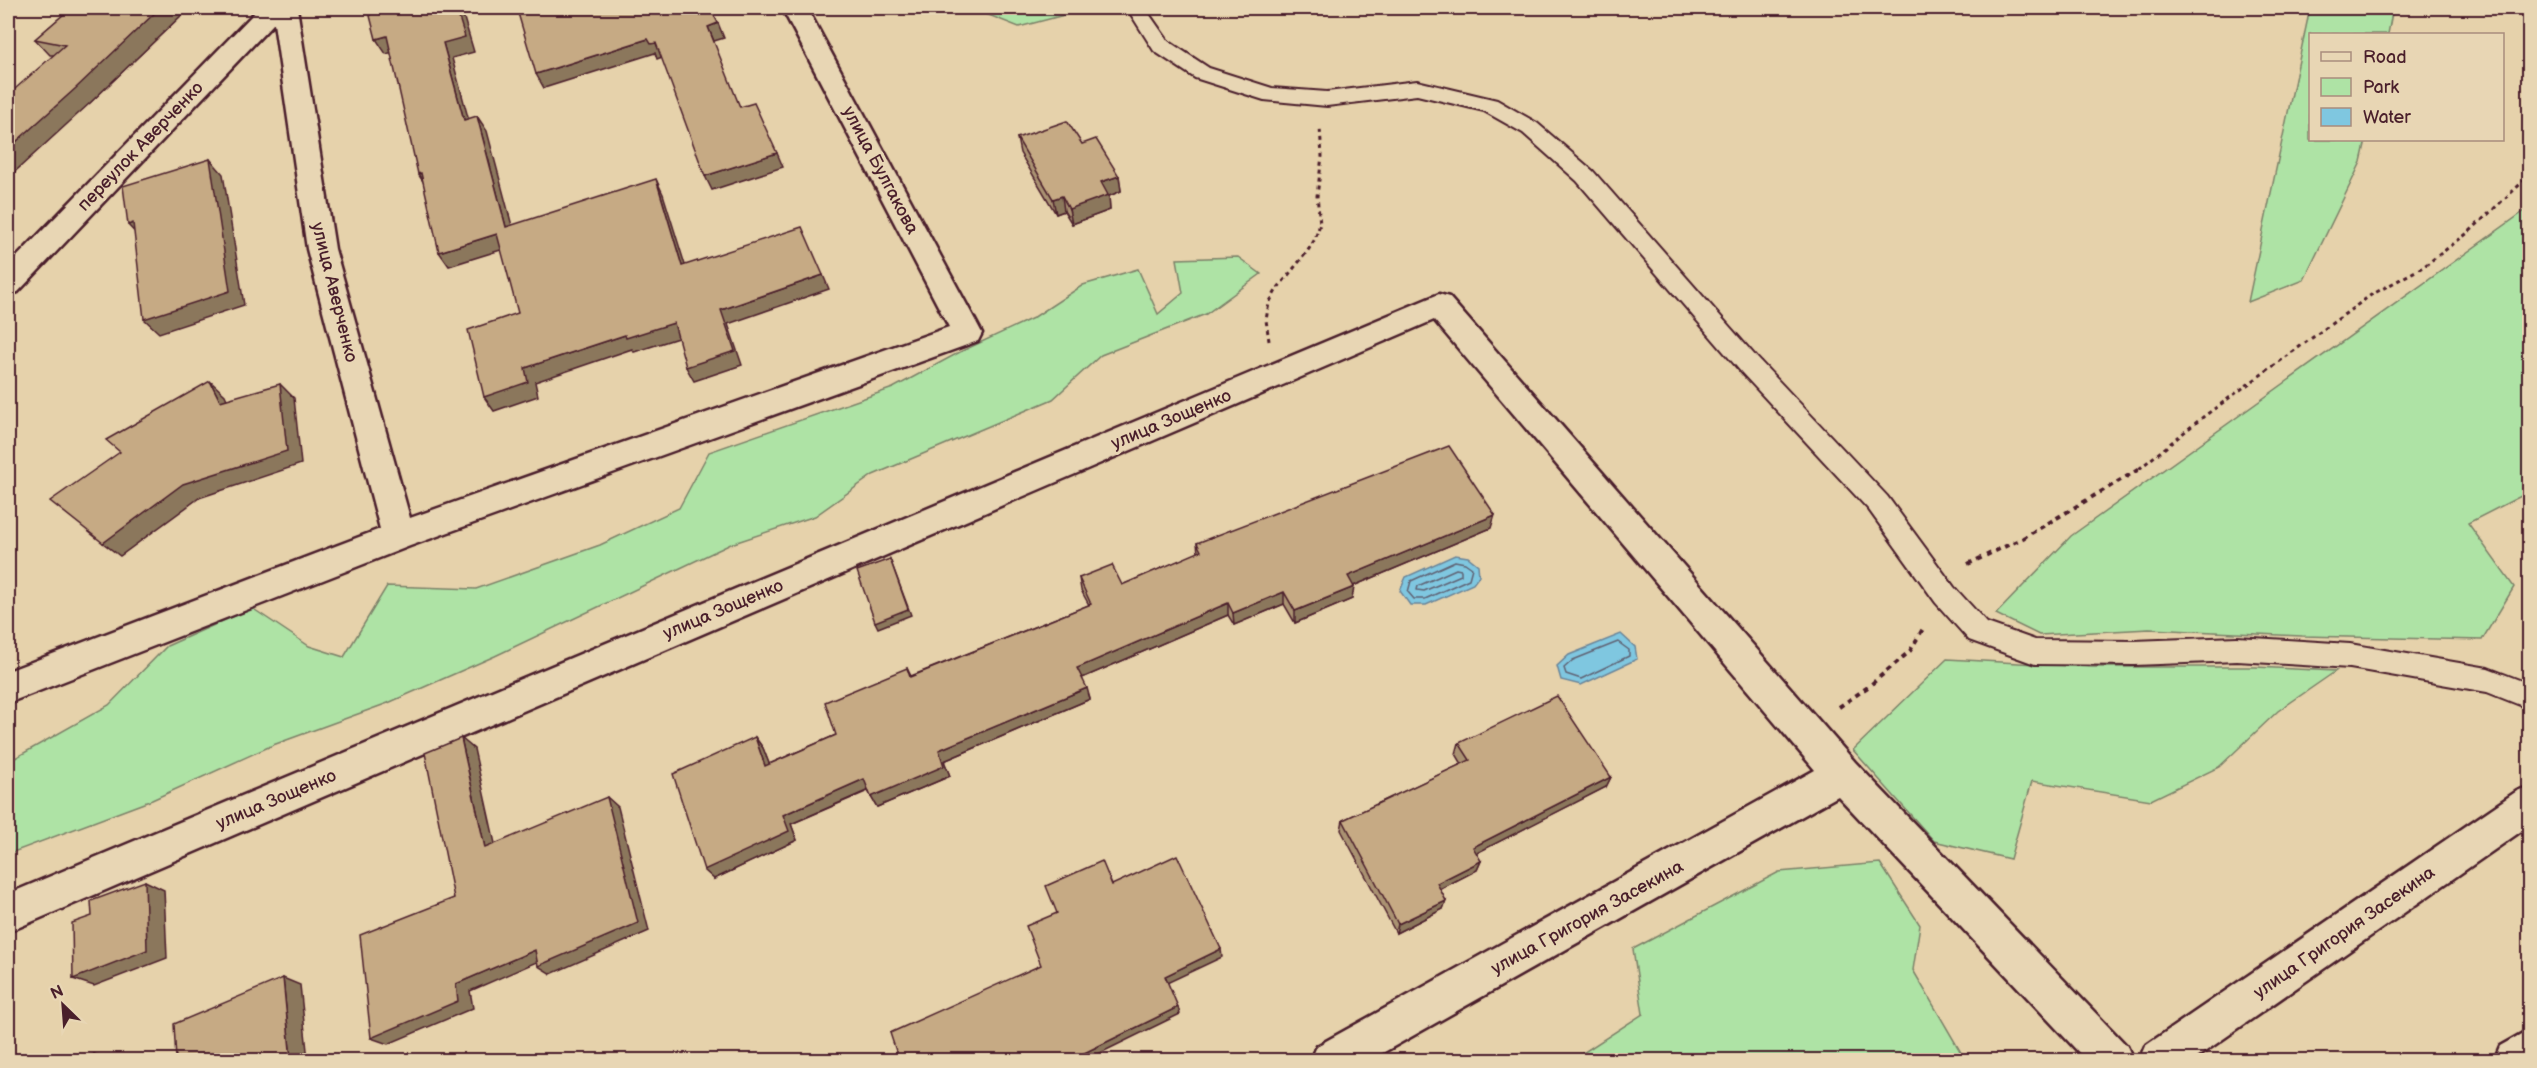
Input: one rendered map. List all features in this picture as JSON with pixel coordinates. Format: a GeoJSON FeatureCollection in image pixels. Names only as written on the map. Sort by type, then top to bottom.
{"type":"FeatureCollection","features":[{"type":"Feature","properties":{"kind":"street","name":"переулок Аверченко"},"geometry":{"type":"LineString","coordinates":[[8,284],[273,8]]}},
{"type":"Feature","properties":{"kind":"street","name":"улица Аверченко"},"geometry":{"type":"LineString","coordinates":[[284,8],[321,249],[398,536]]}},
{"type":"Feature","properties":{"kind":"street","name":"улица Булгакова"},"geometry":{"type":"LineString","coordinates":[[398,536],[967,333],[794,8]]}},
{"type":"Feature","properties":{"kind":"street","name":"улица Зощенко"},"geometry":{"type":"LineString","coordinates":[[8,912],[1439,305],[1805,730]]}},
{"type":"Feature","properties":{"kind":"street"},"geometry":{"type":"LineString","coordinates":[[8,687],[398,536]]}},
{"type":"Feature","properties":{"kind":"street"},"geometry":{"type":"LineString","coordinates":[[1805,730],[1842,774],[2113,1060]]}},
{"type":"Feature","properties":{"kind":"street","name":"улица Григория Засекина"},"geometry":{"type":"LineString","coordinates":[[1331,1060],[1842,774]]}},
{"type":"Feature","properties":{"kind":"street","name":"улица Григория Засекина"},"geometry":{"type":"LineString","coordinates":[[2158,1060],[2529,803]]}},
{"type":"Feature","properties":{"kind":"street"},"geometry":{"type":"LineString","coordinates":[[2514,1060],[2529,1049]]}},
{"type":"Feature","properties":{"kind":"lane"},"geometry":{"type":"LineString","coordinates":[[1137,8],[1161,46],[1202,73],[1271,94],[1327,99],[1417,88],[1490,105],[1530,128],[1585,176],[1750,366],[1878,503],[1945,595],[1978,632],[2035,652],[2134,653],[2237,649],[2350,656],[2488,680],[2529,697]]}},
{"type":"Feature","properties":{"kind":"path"},"geometry":{"type":"LineString","coordinates":[[1278,374],[1267,331],[1270,298],[1286,274],[1311,245],[1321,224],[1316,193],[1322,152],[1319,121],[1327,99]]}},
{"type":"Feature","properties":{"kind":"path"},"geometry":{"type":"LineString","coordinates":[[1805,730],[1868,687],[1910,651],[1945,595],[1970,562],[2023,538],[2133,474],[2203,417],[2371,295],[2423,267],[2469,231],[2529,175]]}},
{"type":"Feature","properties":{"kind":"green space"},"geometry":{"type":"Polygon","coordinates":[[[971,8],[1064,8],[1068,14],[1019,27],[971,8]]]}},
{"type":"Feature","properties":{"kind":"green space"},"geometry":{"type":"Polygon","coordinates":[[[2310,8],[2390,8],[2392,13],[2388,33],[2309,33],[2309,141],[2366,141],[2361,162],[2304,280],[2248,302],[2310,8]]]}},
{"type":"Feature","properties":{"kind":"green space"},"geometry":{"type":"Polygon","coordinates":[[[2529,208],[2529,492],[2468,523],[2514,587],[2482,640],[2302,636],[2149,629],[2039,635],[1996,614],[2071,536],[2529,208]]]}},
{"type":"Feature","properties":{"kind":"green space"},"geometry":{"type":"Polygon","coordinates":[[[1238,257],[1261,274],[1206,314],[1101,355],[1053,399],[873,475],[815,516],[731,544],[495,656],[388,703],[273,745],[152,800],[8,854],[8,762],[109,705],[167,646],[252,608],[309,646],[344,657],[387,586],[476,589],[600,545],[679,508],[709,452],[893,388],[960,352],[1033,318],[1083,285],[1138,269],[1158,314],[1183,293],[1177,259],[1238,257]]]}},
{"type":"Feature","properties":{"kind":"green space"},"geometry":{"type":"Polygon","coordinates":[[[1947,659],[2092,667],[2256,667],[2336,671],[2278,711],[2219,767],[2151,800],[2032,781],[2010,859],[1934,841],[1853,750],[1947,659]]]}},
{"type":"Feature","properties":{"kind":"green space"},"geometry":{"type":"Polygon","coordinates":[[[1880,863],[1920,925],[1913,970],[1963,1056],[1954,1060],[1572,1060],[1643,1014],[1633,949],[1779,872],[1880,863]]]}},
{"type":"Feature","properties":{"kind":"water"},"geometry":{"type":"Polygon","coordinates":[[[1455,555],[1468,557],[1478,565],[1479,576],[1473,584],[1426,605],[1410,605],[1400,591],[1406,577],[1455,555]]]}},
{"type":"Feature","properties":{"kind":"water"},"geometry":{"type":"Polygon","coordinates":[[[1621,634],[1635,647],[1637,659],[1581,685],[1561,680],[1557,666],[1569,655],[1621,634]]]}},
{"type":"Feature","properties":{"kind":"building"},"geometry":{"type":"Polygon","coordinates":[[[71,8],[160,8],[8,149],[8,95],[65,45],[35,39],[71,8]]]}},
{"type":"Feature","properties":{"kind":"building"},"geometry":{"type":"Polygon","coordinates":[[[368,8],[456,8],[465,37],[443,43],[464,120],[477,116],[506,227],[656,179],[682,266],[802,227],[823,275],[721,310],[735,351],[686,367],[674,323],[626,338],[625,335],[525,368],[528,382],[484,397],[468,330],[518,313],[497,234],[439,252],[421,173],[418,174],[387,36],[376,39],[368,8]]]}},
{"type":"Feature","properties":{"kind":"building"},"geometry":{"type":"Polygon","coordinates":[[[534,8],[710,8],[718,23],[708,27],[740,107],[754,103],[777,153],[705,176],[656,43],[651,44],[648,39],[536,74],[518,13],[534,8]]]}},
{"type":"Feature","properties":{"kind":"building"},"geometry":{"type":"Polygon","coordinates":[[[1067,121],[1082,144],[1096,139],[1119,176],[1101,182],[1108,195],[1069,209],[1062,196],[1053,199],[1017,138],[1067,121]]]}},
{"type":"Feature","properties":{"kind":"building"},"geometry":{"type":"Polygon","coordinates":[[[210,159],[230,291],[144,319],[133,223],[128,225],[123,186],[210,159]]]}},
{"type":"Feature","properties":{"kind":"building"},"geometry":{"type":"Polygon","coordinates":[[[210,381],[220,401],[280,384],[287,451],[183,484],[103,543],[50,501],[120,452],[106,440],[210,381]]]}},
{"type":"Feature","properties":{"kind":"building"},"geometry":{"type":"Polygon","coordinates":[[[1449,446],[1495,515],[1348,576],[1354,587],[1295,611],[1284,592],[1233,613],[1228,603],[1077,668],[1087,688],[939,750],[944,766],[871,797],[864,779],[783,815],[789,831],[704,870],[673,774],[755,737],[765,766],[836,735],[825,702],[907,668],[910,677],[1091,604],[1079,578],[1112,565],[1122,585],[1201,551],[1197,543],[1449,446]]]}},
{"type":"Feature","properties":{"kind":"building"},"geometry":{"type":"Polygon","coordinates":[[[890,559],[908,609],[875,622],[857,571],[890,559]]]}},
{"type":"Feature","properties":{"kind":"building"},"geometry":{"type":"Polygon","coordinates":[[[1557,696],[1611,777],[1473,847],[1481,861],[1437,883],[1446,901],[1398,924],[1343,820],[1470,760],[1459,743],[1557,696]]]}},
{"type":"Feature","properties":{"kind":"building"},"geometry":{"type":"Polygon","coordinates":[[[461,738],[485,848],[607,797],[638,923],[538,966],[535,950],[456,984],[458,1001],[371,1038],[360,935],[454,898],[425,753],[461,738]]]}},
{"type":"Feature","properties":{"kind":"building"},"geometry":{"type":"Polygon","coordinates":[[[1177,855],[1221,949],[1165,976],[1178,1007],[1070,1060],[884,1060],[897,1054],[890,1033],[1041,965],[1026,926],[1057,913],[1046,886],[1102,861],[1112,885],[1177,855]]]}},
{"type":"Feature","properties":{"kind":"building"},"geometry":{"type":"Polygon","coordinates":[[[145,881],[147,950],[73,979],[72,923],[92,916],[91,901],[145,881]]]}},
{"type":"Feature","properties":{"kind":"building"},"geometry":{"type":"Polygon","coordinates":[[[283,978],[291,1060],[176,1060],[174,1024],[283,978]]]}},
{"type":"Feature","properties":{"kind":"building"},"geometry":{"type":"Polygon","coordinates":[[[94,1054],[94,1060],[79,1060],[94,1054]]]}}]}
